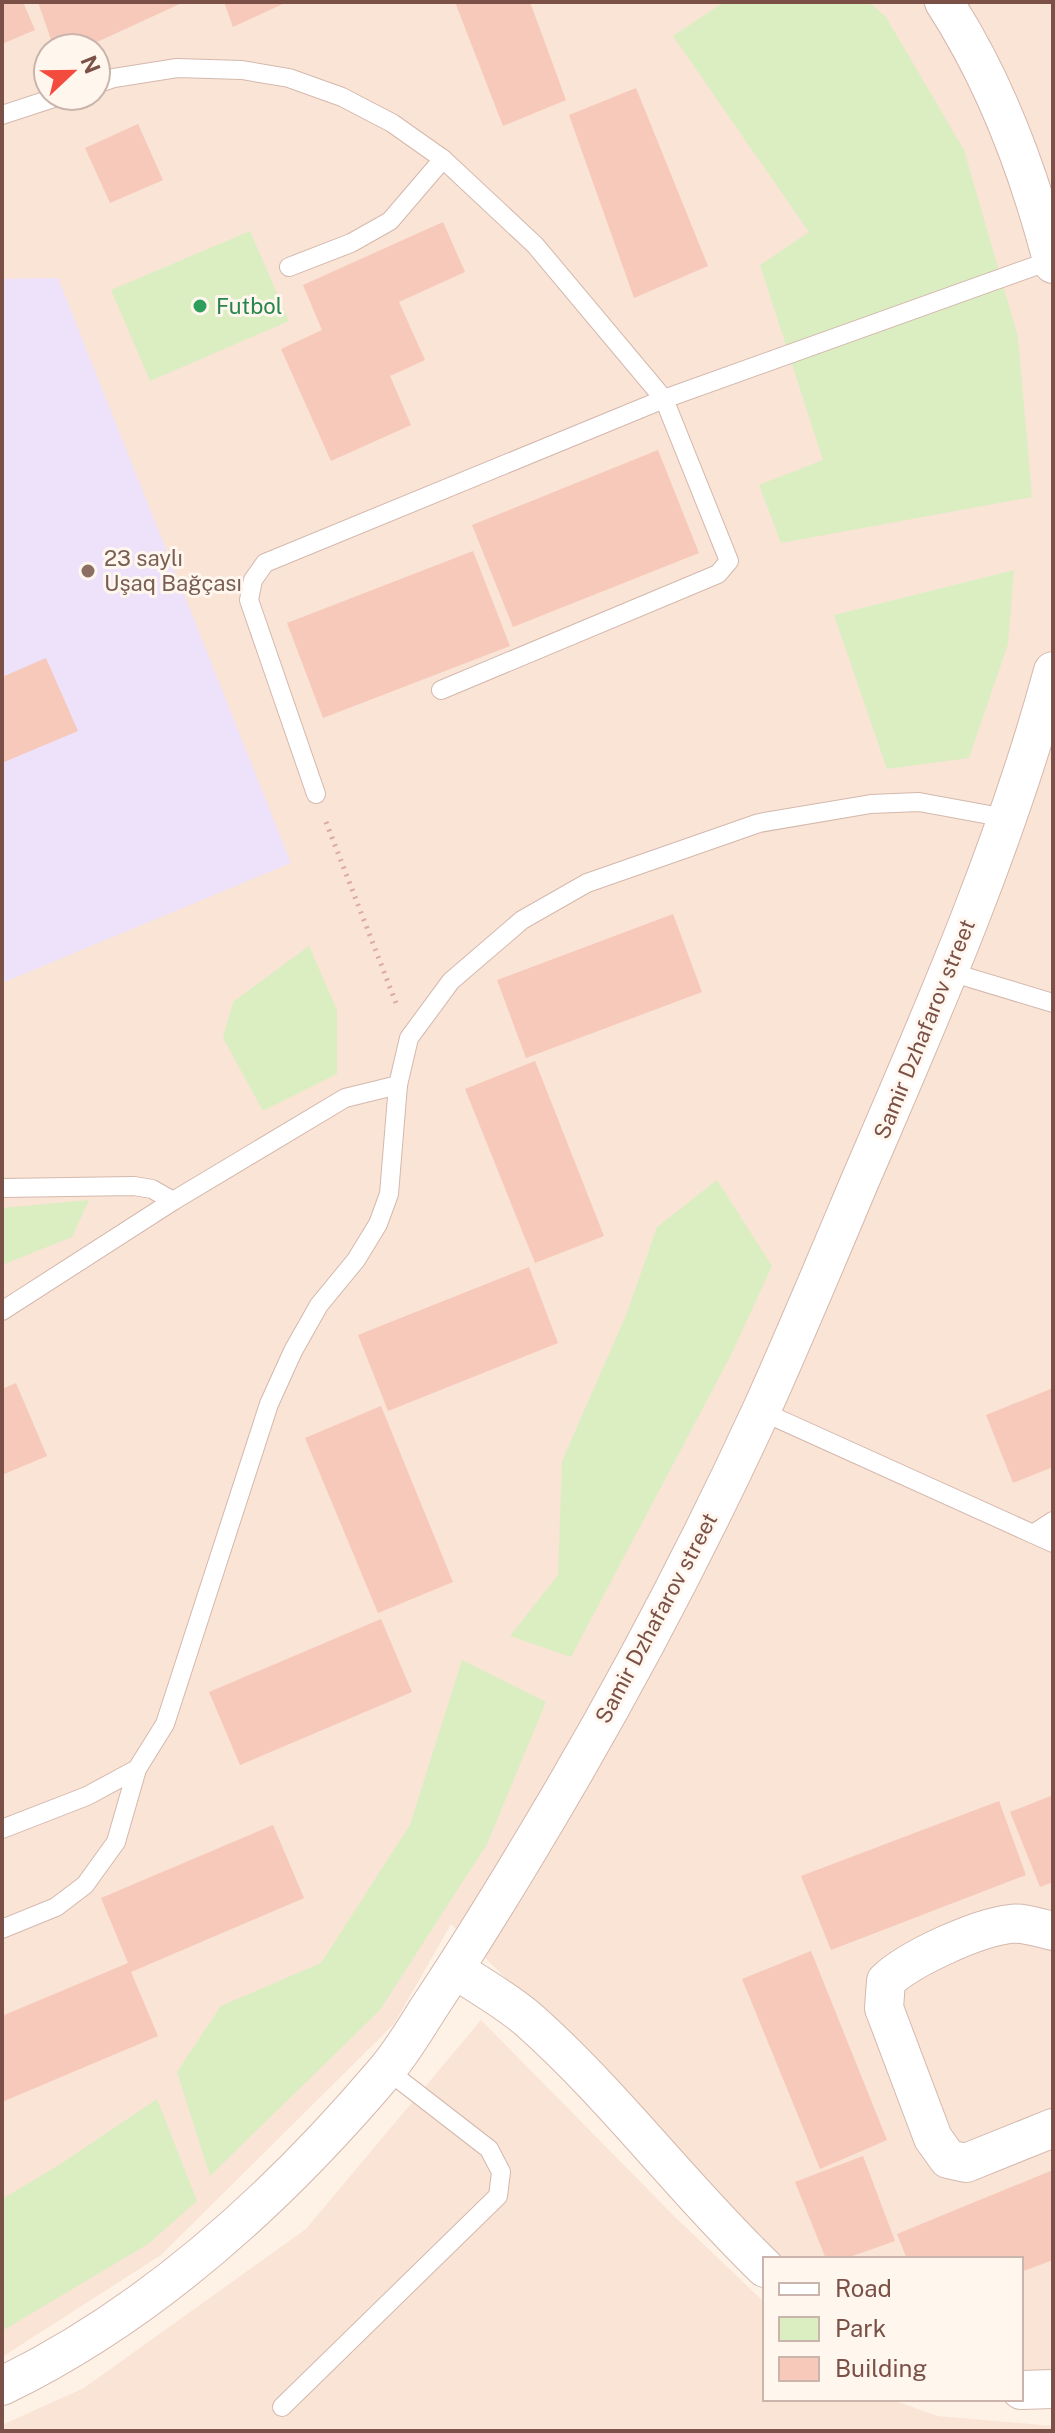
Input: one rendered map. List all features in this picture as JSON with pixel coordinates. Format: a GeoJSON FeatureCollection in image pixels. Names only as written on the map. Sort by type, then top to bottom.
{"type":"FeatureCollection","features":[{"type":"Feature","properties":{"kind":"street"},"geometry":{"type":"LineString","coordinates":[[944,2],[964,32],[1007,119],[1053,262]]}},
{"type":"Feature","properties":{"kind":"street","name":"Samir Dzhafarov street"},"geometry":{"type":"LineString","coordinates":[[2,2386],[45,2365],[106,2328],[178,2276],[239,2224],[310,2155],[387,2070],[473,1943],[577,1767],[655,1626],[761,1411],[950,972],[1036,736],[1053,671]]}},
{"type":"Feature","properties":{"kind":"street"},"geometry":{"type":"LineString","coordinates":[[1053,1931],[1013,1923],[986,1929],[902,1966],[886,1981],[884,2008],[933,2138],[948,2159],[966,2163],[1053,2128]]}},
{"type":"Feature","properties":{"kind":"street"},"geometry":{"type":"LineString","coordinates":[[455,1969],[527,2018],[563,2052],[729,2234],[763,2266]]}},
{"type":"Feature","properties":{"kind":"street"},"geometry":{"type":"LineString","coordinates":[[1023,2390],[1053,2389]]}},
{"type":"Feature","properties":{"kind":"lane"},"geometry":{"type":"LineString","coordinates":[[112,79],[177,68],[242,70],[289,78],[342,97],[392,123],[443,159],[535,245],[664,399],[729,561],[718,574],[441,690]]}},
{"type":"Feature","properties":{"kind":"lane"},"geometry":{"type":"LineString","coordinates":[[2,115],[32,105]]}},
{"type":"Feature","properties":{"kind":"lane"},"geometry":{"type":"LineString","coordinates":[[289,267],[351,243],[390,221],[443,159]]}},
{"type":"Feature","properties":{"kind":"lane"},"geometry":{"type":"LineString","coordinates":[[316,794],[249,600],[253,580],[265,563],[664,399],[1053,262]]}},
{"type":"Feature","properties":{"kind":"lane"},"geometry":{"type":"LineString","coordinates":[[2,1929],[56,1907],[85,1885],[116,1842],[137,1769],[165,1724],[269,1404],[293,1351],[319,1305],[356,1260],[378,1224],[389,1194],[398,1085],[409,1038],[451,981],[522,920],[587,883],[759,823],[871,804],[919,802],[1006,818]]}},
{"type":"Feature","properties":{"kind":"lane"},"geometry":{"type":"LineString","coordinates":[[950,972],[1053,1003]]}},
{"type":"Feature","properties":{"kind":"lane"},"geometry":{"type":"LineString","coordinates":[[2,1311],[173,1201],[345,1098],[398,1085]]}},
{"type":"Feature","properties":{"kind":"lane"},"geometry":{"type":"LineString","coordinates":[[2,1188],[134,1186],[152,1189],[173,1201]]}},
{"type":"Feature","properties":{"kind":"lane"},"geometry":{"type":"LineString","coordinates":[[761,1411],[1053,1543]]}},
{"type":"Feature","properties":{"kind":"lane"},"geometry":{"type":"LineString","coordinates":[[1033,1534],[1053,1521]]}},
{"type":"Feature","properties":{"kind":"lane"},"geometry":{"type":"LineString","coordinates":[[2,1829],[87,1796],[137,1769]]}},
{"type":"Feature","properties":{"kind":"lane"},"geometry":{"type":"LineString","coordinates":[[282,2407],[498,2196],[501,2172],[489,2149],[387,2070]]}},
{"type":"Feature","properties":{"kind":"path"},"geometry":{"type":"LineString","coordinates":[[316,794],[409,1038]]}},
{"type":"Feature","properties":{"kind":"shaded area"},"geometry":{"type":"Polygon","coordinates":[[[2,2],[1053,2],[1053,2376],[1023,2378],[1023,2257],[769,2257],[521,1993],[451,1924],[394,2024],[161,2255],[2,2357],[2,2]]]}},
{"type":"Feature","properties":{"kind":"shaded area","name":"23 saylı Uşaq Bağçası"},"geometry":{"type":"Polygon","coordinates":[[[58,278],[291,863],[2,983],[2,279],[58,278]]]}},
{"type":"Feature","properties":{"kind":"shaded area"},"geometry":{"type":"Polygon","coordinates":[[[481,2020],[675,2217],[763,2301],[763,2401],[896,2401],[937,2416],[1053,2426],[1053,2431],[2,2431],[2,2425],[84,2388],[306,2229],[481,2020]]]}},
{"type":"Feature","properties":{"kind":"green space"},"geometry":{"type":"Polygon","coordinates":[[[724,2],[869,2],[886,17],[964,150],[1018,337],[1032,497],[781,543],[759,485],[823,460],[760,265],[809,232],[673,36],[724,2]]]}},
{"type":"Feature","properties":{"kind":"green space","name":"Futbol"},"geometry":{"type":"Polygon","coordinates":[[[250,231],[289,321],[150,381],[111,290],[250,231]]]}},
{"type":"Feature","properties":{"kind":"green space"},"geometry":{"type":"Polygon","coordinates":[[[1014,570],[1008,644],[969,758],[887,769],[834,615],[1014,570]]]}},
{"type":"Feature","properties":{"kind":"green space"},"geometry":{"type":"Polygon","coordinates":[[[309,946],[337,1010],[337,1074],[263,1111],[223,1038],[233,1002],[309,946]]]}},
{"type":"Feature","properties":{"kind":"green space"},"geometry":{"type":"Polygon","coordinates":[[[717,1180],[772,1266],[731,1355],[571,1657],[510,1636],[558,1575],[562,1461],[627,1313],[657,1227],[717,1180]]]}},
{"type":"Feature","properties":{"kind":"green space"},"geometry":{"type":"Polygon","coordinates":[[[89,1200],[72,1237],[2,1265],[2,1208],[89,1200]]]}},
{"type":"Feature","properties":{"kind":"green space"},"geometry":{"type":"Polygon","coordinates":[[[462,1660],[546,1702],[487,1844],[380,2010],[210,2176],[177,2072],[221,2006],[321,1963],[410,1825],[462,1660]]]}},
{"type":"Feature","properties":{"kind":"green space"},"geometry":{"type":"Polygon","coordinates":[[[157,2099],[197,2201],[148,2244],[2,2331],[2,2199],[157,2099]]]}},
{"type":"Feature","properties":{"kind":"building"},"geometry":{"type":"Polygon","coordinates":[[[2,2],[23,2],[35,30],[2,44],[2,2]]]}},
{"type":"Feature","properties":{"kind":"building"},"geometry":{"type":"Polygon","coordinates":[[[38,2],[184,2],[112,35],[112,32],[48,32],[38,2]]]}},
{"type":"Feature","properties":{"kind":"building"},"geometry":{"type":"Polygon","coordinates":[[[224,2],[287,2],[233,27],[224,2]]]}},
{"type":"Feature","properties":{"kind":"building"},"geometry":{"type":"Polygon","coordinates":[[[455,2],[530,2],[566,100],[503,126],[455,2]]]}},
{"type":"Feature","properties":{"kind":"building"},"geometry":{"type":"Polygon","coordinates":[[[636,88],[708,266],[634,298],[569,115],[636,88]]]}},
{"type":"Feature","properties":{"kind":"building"},"geometry":{"type":"Polygon","coordinates":[[[138,124],[163,180],[110,203],[85,148],[138,124]]]}},
{"type":"Feature","properties":{"kind":"building"},"geometry":{"type":"Polygon","coordinates":[[[443,222],[465,272],[399,302],[425,360],[390,376],[411,425],[331,461],[281,349],[322,330],[303,285],[443,222]]]}},
{"type":"Feature","properties":{"kind":"building"},"geometry":{"type":"Polygon","coordinates":[[[658,450],[699,553],[513,627],[472,525],[658,450]]]}},
{"type":"Feature","properties":{"kind":"building"},"geometry":{"type":"Polygon","coordinates":[[[473,551],[510,646],[323,718],[287,623],[473,551]]]}},
{"type":"Feature","properties":{"kind":"building"},"geometry":{"type":"Polygon","coordinates":[[[46,658],[78,731],[2,763],[2,677],[46,658]]]}},
{"type":"Feature","properties":{"kind":"building"},"geometry":{"type":"Polygon","coordinates":[[[673,914],[702,992],[526,1058],[497,980],[673,914]]]}},
{"type":"Feature","properties":{"kind":"building"},"geometry":{"type":"Polygon","coordinates":[[[535,1061],[604,1236],[535,1263],[465,1089],[535,1061]]]}},
{"type":"Feature","properties":{"kind":"building"},"geometry":{"type":"Polygon","coordinates":[[[529,1267],[558,1343],[388,1411],[358,1335],[529,1267]]]}},
{"type":"Feature","properties":{"kind":"building"},"geometry":{"type":"Polygon","coordinates":[[[16,1383],[47,1456],[2,1475],[2,1389],[16,1383]]]}},
{"type":"Feature","properties":{"kind":"building"},"geometry":{"type":"Polygon","coordinates":[[[1053,1388],[1053,1467],[1013,1483],[986,1415],[1053,1388]]]}},
{"type":"Feature","properties":{"kind":"building"},"geometry":{"type":"Polygon","coordinates":[[[381,1406],[453,1582],[378,1613],[305,1438],[381,1406]]]}},
{"type":"Feature","properties":{"kind":"building"},"geometry":{"type":"Polygon","coordinates":[[[381,1619],[412,1692],[240,1765],[209,1692],[381,1619]]]}},
{"type":"Feature","properties":{"kind":"building"},"geometry":{"type":"Polygon","coordinates":[[[1053,1795],[1053,1882],[1040,1887],[1010,1812],[1053,1795]]]}},
{"type":"Feature","properties":{"kind":"building"},"geometry":{"type":"Polygon","coordinates":[[[999,1801],[1026,1875],[831,1950],[801,1876],[999,1801]]]}},
{"type":"Feature","properties":{"kind":"building"},"geometry":{"type":"Polygon","coordinates":[[[273,1825],[304,1898],[131,1972],[158,2036],[2,2102],[2,2016],[128,1963],[101,1898],[273,1825]]]}},
{"type":"Feature","properties":{"kind":"building"},"geometry":{"type":"Polygon","coordinates":[[[811,1951],[887,2140],[820,2169],[742,1979],[811,1951]]]}},
{"type":"Feature","properties":{"kind":"building"},"geometry":{"type":"Polygon","coordinates":[[[863,2156],[895,2241],[850,2257],[825,2257],[795,2182],[863,2156]]]}},
{"type":"Feature","properties":{"kind":"building"},"geometry":{"type":"Polygon","coordinates":[[[1053,2170],[1053,2260],[1023,2271],[1023,2257],[906,2257],[897,2234],[1053,2170]]]}},
{"type":"Feature","properties":{"kind":"place","name":"Futbol"},"geometry":{"type":"Point","coordinates":[200,306]}},
{"type":"Feature","properties":{"kind":"place","name":"23 saylı Uşaq Bağçası"},"geometry":{"type":"Point","coordinates":[88,571]}}]}
